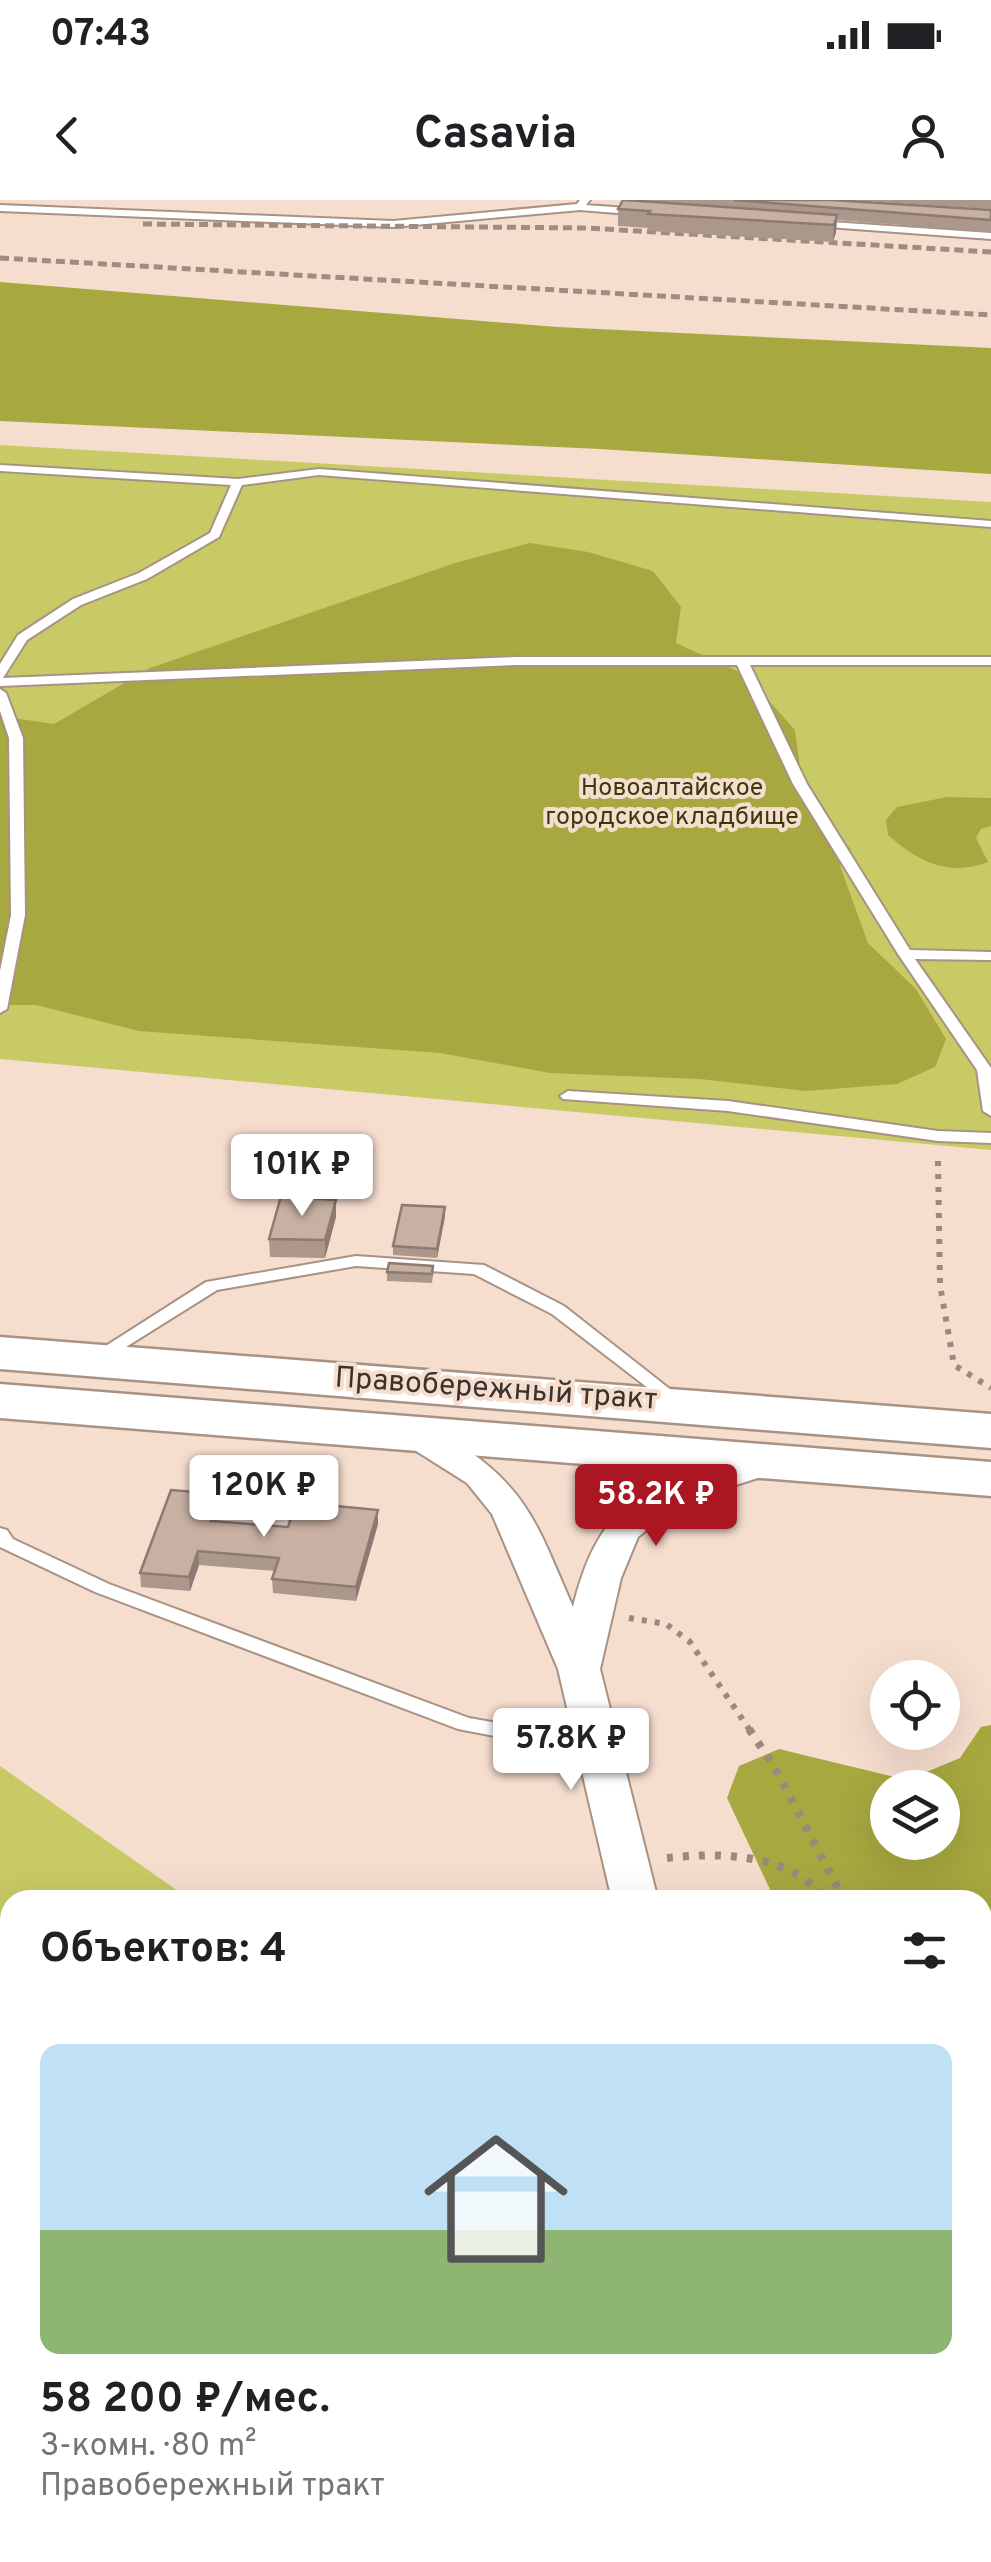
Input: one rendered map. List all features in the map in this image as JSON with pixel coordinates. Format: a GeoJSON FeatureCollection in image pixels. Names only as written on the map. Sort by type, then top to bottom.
{"type":"FeatureCollection","features":[{"type":"Feature","properties":{"kind":"highway","name":"Правобережный тракт"},"geometry":{"type":"LineString","coordinates":[[0,1354],[991,1430]]}},
{"type":"Feature","properties":{"kind":"highway","name":"Правобережный тракт"},"geometry":{"type":"LineString","coordinates":[[0,1400],[991,1478]]}},
{"type":"Feature","properties":{"kind":"street"},"geometry":{"type":"LineString","coordinates":[[416,1434],[481,1475],[510,1511],[579,1668],[632,1887]]}},
{"type":"Feature","properties":{"kind":"street"},"geometry":{"type":"LineString","coordinates":[[579,1668],[612,1546],[639,1514],[681,1491],[769,1462]]}},
{"type":"Feature","properties":{"kind":"lane"},"geometry":{"type":"LineString","coordinates":[[0,208],[393,224],[582,204],[659,213]]}},
{"type":"Feature","properties":{"kind":"lane"},"geometry":{"type":"LineString","coordinates":[[797,222],[991,236]]}},
{"type":"Feature","properties":{"kind":"lane"},"geometry":{"type":"LineString","coordinates":[[0,468],[238,482],[319,472],[991,524]]}},
{"type":"Feature","properties":{"kind":"lane"},"geometry":{"type":"LineString","coordinates":[[0,679],[22,638],[77,602],[143,576],[215,535],[238,482]]}},
{"type":"Feature","properties":{"kind":"lane"},"geometry":{"type":"LineString","coordinates":[[0,679],[517,661],[991,661]]}},
{"type":"Feature","properties":{"kind":"lane"},"geometry":{"type":"LineString","coordinates":[[742,662],[800,784],[904,954],[985,1070],[991,1111]]}},
{"type":"Feature","properties":{"kind":"lane"},"geometry":{"type":"LineString","coordinates":[[0,693],[16,738],[18,915],[0,1009]]}},
{"type":"Feature","properties":{"kind":"lane"},"geometry":{"type":"LineString","coordinates":[[904,954],[991,956]]}},
{"type":"Feature","properties":{"kind":"lane"},"geometry":{"type":"LineString","coordinates":[[568,1096],[728,1106],[938,1136],[991,1138]]}},
{"type":"Feature","properties":{"kind":"lane"},"geometry":{"type":"LineString","coordinates":[[91,1360],[212,1286],[356,1262],[478,1269],[558,1310],[680,1404]]}},
{"type":"Feature","properties":{"kind":"lane"},"geometry":{"type":"LineString","coordinates":[[0,1534],[6,1543],[102,1588],[465,1724],[520,1734],[592,1724]]}},
{"type":"Feature","properties":{"kind":"path"},"geometry":{"type":"LineString","coordinates":[[938,1136],[940,1285],[954,1365],[991,1388]]}},
{"type":"Feature","properties":{"kind":"path"},"geometry":{"type":"LineString","coordinates":[[593,1612],[666,1624],[690,1642],[775,1768],[839,1890]]}},
{"type":"Feature","properties":{"kind":"path"},"geometry":{"type":"LineString","coordinates":[[632,1887],[682,1856],[772,1864],[802,1873],[821,1890]]}},
{"type":"Feature","properties":{"kind":"green space"},"geometry":{"type":"Polygon","coordinates":[[[0,282],[557,327],[991,348],[991,474],[600,449],[0,421],[0,282]]]}},
{"type":"Feature","properties":{"kind":"green space","name":"Новоалтайское городское кладбище"},"geometry":{"type":"Polygon","coordinates":[[[0,445],[991,502],[991,1150],[0,1059],[0,445]]]}},
{"type":"Feature","properties":{"kind":"green space"},"geometry":{"type":"Polygon","coordinates":[[[530,543],[588,552],[653,571],[681,607],[676,643],[746,675],[795,730],[803,790],[821,820],[851,849],[840,866],[868,943],[916,989],[946,1039],[935,1067],[897,1084],[805,1091],[700,1079],[550,1073],[440,1053],[139,1031],[36,1005],[0,1005],[0,716],[54,724],[150,668],[455,563],[530,543]]]}},
{"type":"Feature","properties":{"kind":"green space"},"geometry":{"type":"Polygon","coordinates":[[[947,797],[991,798],[991,826],[981,829],[976,838],[988,862],[960,868],[935,864],[911,853],[888,835],[886,820],[897,807],[947,797]]]}},
{"type":"Feature","properties":{"kind":"green space"},"geometry":{"type":"Polygon","coordinates":[[[991,1725],[991,1890],[770,1890],[727,1798],[739,1766],[779,1749],[870,1771],[870,1860],[960,1860],[960,1770],[931,1770],[960,1758],[981,1727],[991,1725]]]}},
{"type":"Feature","properties":{"kind":"green space"},"geometry":{"type":"Polygon","coordinates":[[[0,1766],[176,1890],[0,1890],[0,1766]]]}},
{"type":"Feature","properties":{"kind":"building"},"geometry":{"type":"Polygon","coordinates":[[[623,200],[837,215],[834,225],[648,214],[650,211],[618,209],[623,200]]]}},
{"type":"Feature","properties":{"kind":"building"},"geometry":{"type":"Polygon","coordinates":[[[734,200],[832,200],[991,210],[991,220],[734,200]]]}},
{"type":"Feature","properties":{"kind":"building"},"geometry":{"type":"Polygon","coordinates":[[[281,1196],[336,1200],[325,1240],[269,1239],[281,1196]]]}},
{"type":"Feature","properties":{"kind":"building"},"geometry":{"type":"Polygon","coordinates":[[[402,1205],[445,1207],[437,1249],[393,1246],[402,1205]]]}},
{"type":"Feature","properties":{"kind":"building"},"geometry":{"type":"Polygon","coordinates":[[[389,1263],[433,1266],[432,1274],[387,1272],[389,1263]]]}},
{"type":"Feature","properties":{"kind":"building"},"geometry":{"type":"Polygon","coordinates":[[[171,1490],[220,1494],[211,1521],[288,1527],[296,1502],[378,1510],[356,1587],[272,1579],[279,1558],[198,1551],[189,1577],[140,1573],[171,1490]]]}},
{"type":"Feature","properties":{"kind":"railway"},"geometry":{"type":"LineString","coordinates":[[143,224],[587,228],[991,252]]}},
{"type":"Feature","properties":{"kind":"railway"},"geometry":{"type":"LineString","coordinates":[[0,258],[991,315]]}}]}
